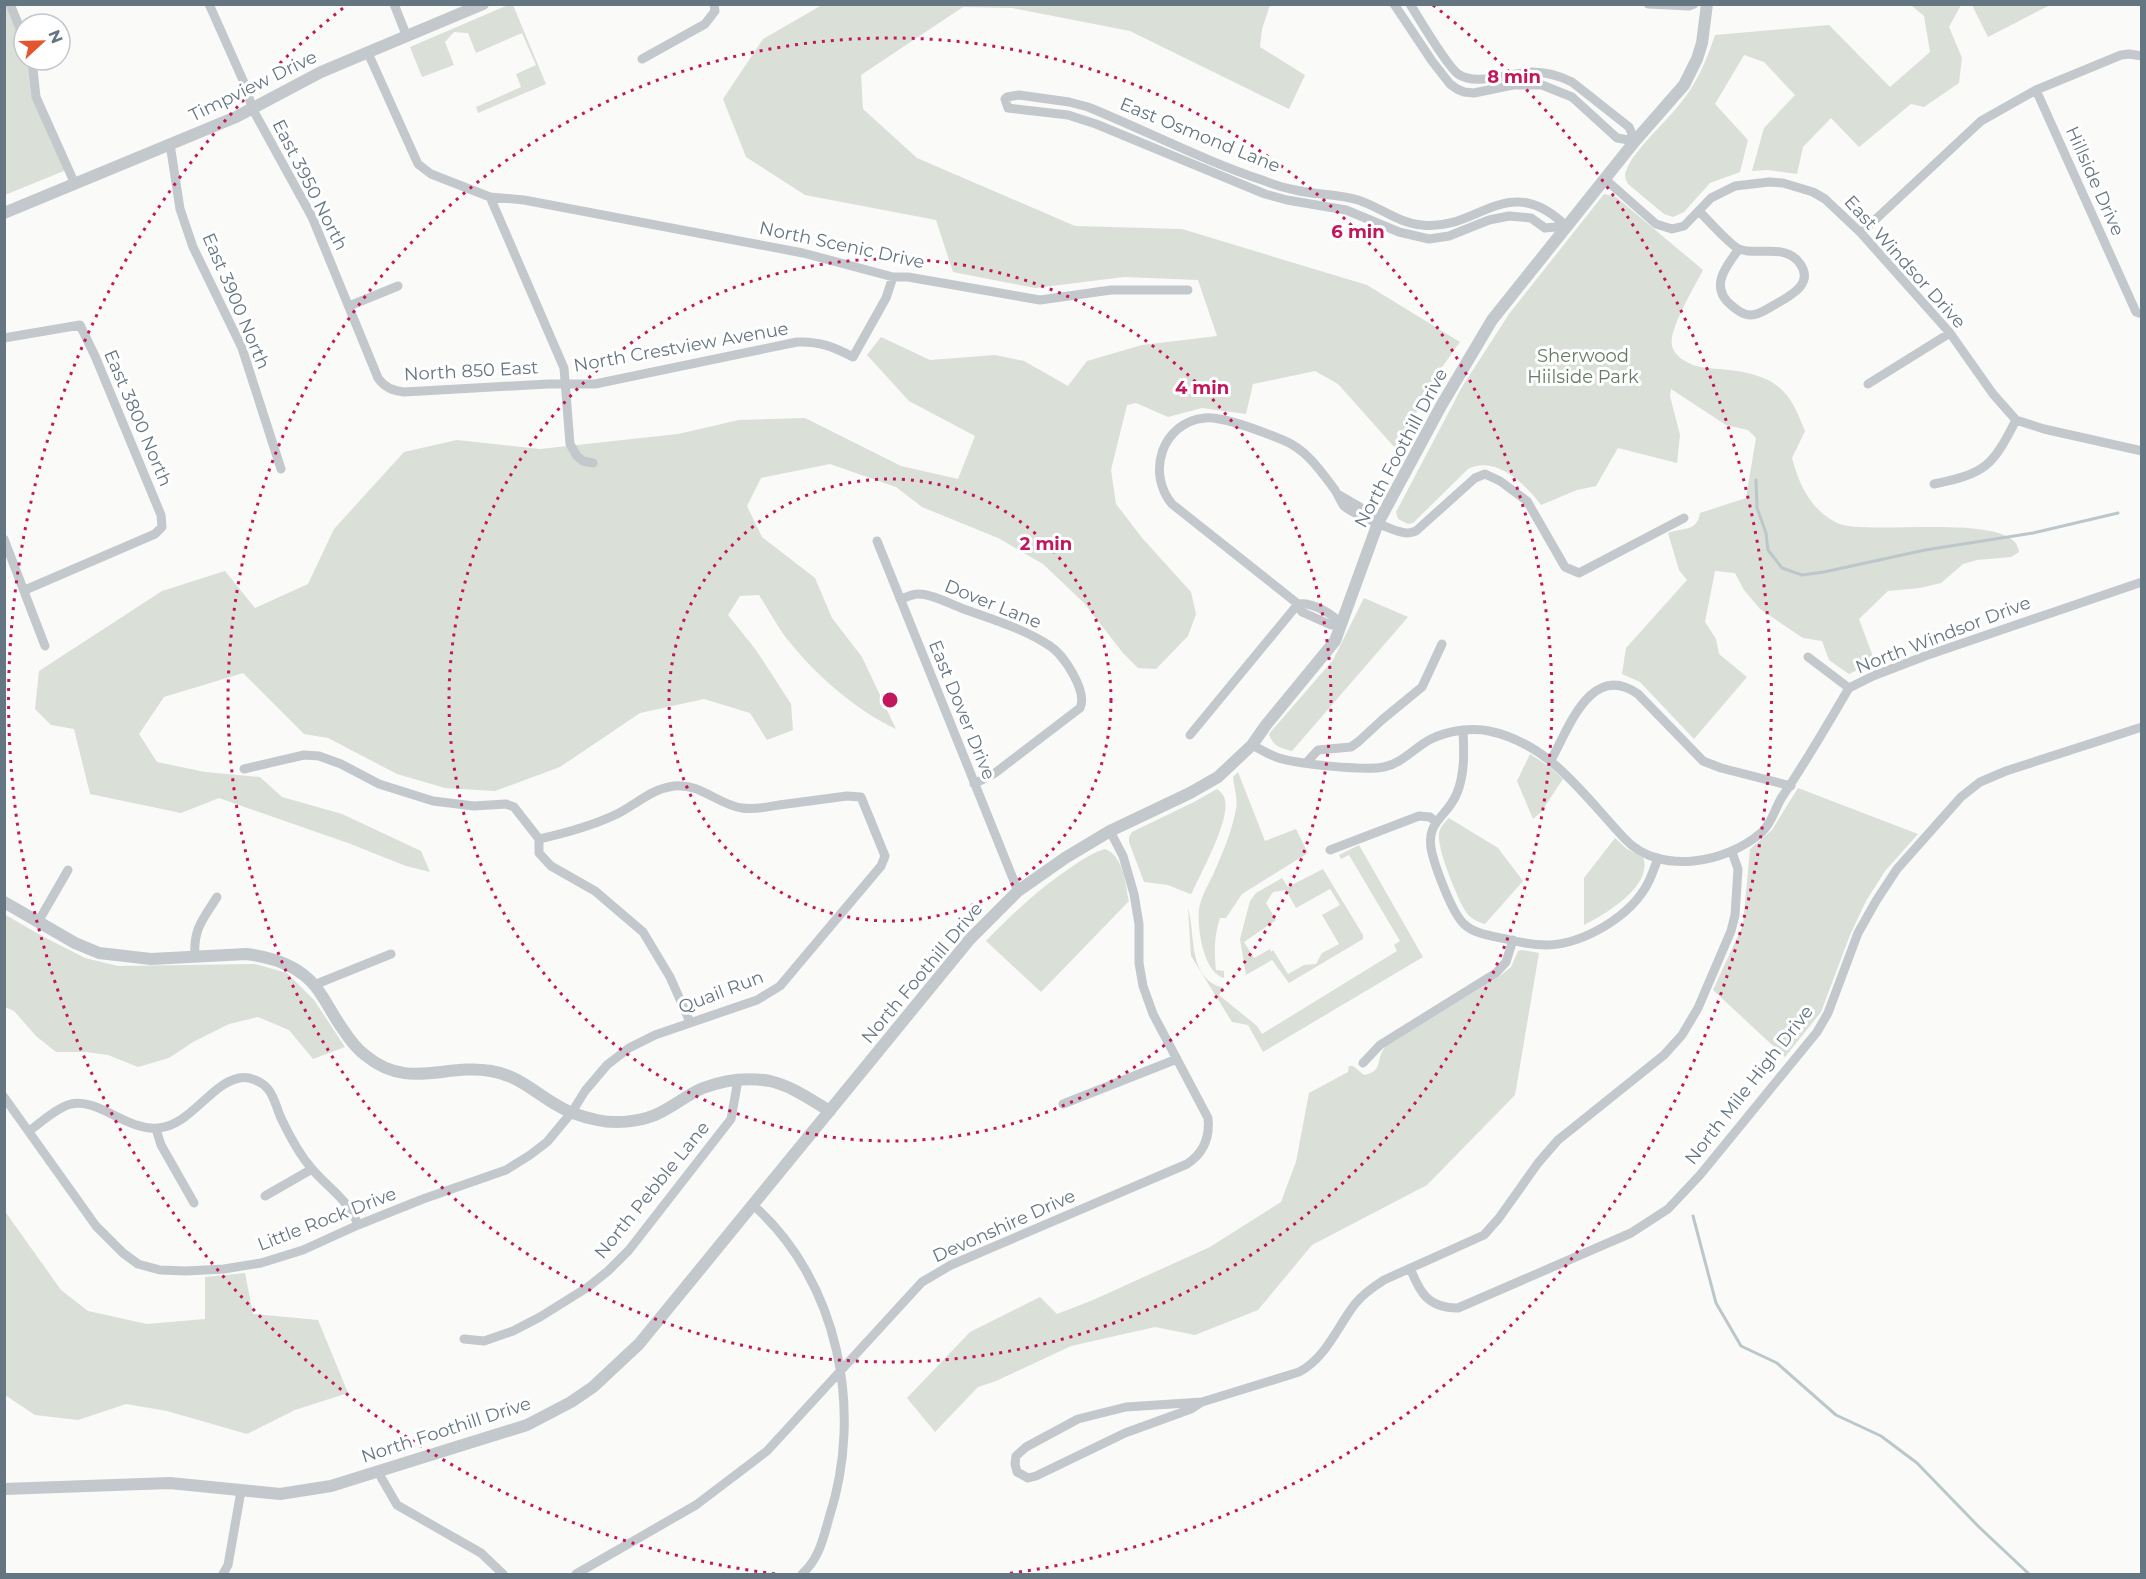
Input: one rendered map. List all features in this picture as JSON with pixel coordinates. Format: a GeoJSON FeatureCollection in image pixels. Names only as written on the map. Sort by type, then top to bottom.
{"type":"FeatureCollection","features":[{"type":"Feature","properties":{"kind":"street","name":"East 3950 North"},"geometry":{"type":"LineString","coordinates":[[208,4],[246,87],[252,108],[312,217],[381,382]]}},
{"type":"Feature","properties":{"kind":"street"},"geometry":{"type":"LineString","coordinates":[[394,4],[407,37]]}},
{"type":"Feature","properties":{"kind":"street","name":"Timpview Drive"},"geometry":{"type":"LineString","coordinates":[[4,213],[236,117],[321,72],[483,4]]}},
{"type":"Feature","properties":{"kind":"street"},"geometry":{"type":"LineString","coordinates":[[642,59],[705,24],[715,11],[714,4]]}},
{"type":"Feature","properties":{"kind":"street"},"geometry":{"type":"LineString","coordinates":[[1395,4],[1431,61],[1457,89],[1474,93],[1513,86],[1542,85],[1559,90],[1572,98],[1617,138],[1635,141]]}},
{"type":"Feature","properties":{"kind":"street"},"geometry":{"type":"LineString","coordinates":[[1410,4],[1441,52],[1460,75],[1466,78],[1483,79],[1534,72],[1563,78],[1572,82],[1629,127],[1635,141]]}},
{"type":"Feature","properties":{"kind":"street"},"geometry":{"type":"LineString","coordinates":[[1648,4],[1689,6],[1694,4]]}},
{"type":"Feature","properties":{"kind":"street","name":"North Foothill Drive"},"geometry":{"type":"LineString","coordinates":[[4,1489],[171,1483],[280,1494],[331,1486],[527,1425],[571,1402],[593,1387],[639,1344],[970,939],[1018,891],[1065,858],[1110,831],[1190,794],[1218,777],[1252,745],[1335,641],[1378,523],[1441,406],[1492,320],[1635,141],[1684,85],[1692,71],[1701,43],[1707,4]]}},
{"type":"Feature","properties":{"kind":"street","name":"North Scenic Drive"},"geometry":{"type":"LineString","coordinates":[[368,53],[418,164],[431,174],[490,197],[524,200],[802,253],[893,277],[908,277],[1040,300],[1111,290],[1188,290]]}},
{"type":"Feature","properties":{"kind":"street"},"geometry":{"type":"LineString","coordinates":[[1861,233],[1981,121],[2036,90],[2121,55],[2142,56]]}},
{"type":"Feature","properties":{"kind":"street"},"geometry":{"type":"LineString","coordinates":[[33,72],[36,97],[75,184]]}},
{"type":"Feature","properties":{"kind":"street","name":"Hillside Drive"},"geometry":{"type":"LineString","coordinates":[[2036,90],[2136,312],[2142,314]]}},
{"type":"Feature","properties":{"kind":"street","name":"East Osmond Lane"},"geometry":{"type":"LineString","coordinates":[[1019,95],[1069,102],[1118,119],[1221,165],[1264,181],[1296,190],[1357,200],[1404,221],[1433,226],[1455,222],[1504,202],[1529,205],[1553,214],[1566,226],[1545,228],[1535,220],[1526,217],[1496,217],[1459,233],[1429,239],[1399,232],[1361,215],[1265,194],[1096,124],[1068,115],[1036,110],[1011,110],[1005,99],[1019,95]]}},
{"type":"Feature","properties":{"kind":"street","name":"East 3900 North"},"geometry":{"type":"LineString","coordinates":[[170,144],[180,209],[193,247],[242,348],[280,469]]}},
{"type":"Feature","properties":{"kind":"street","name":"East Windsor Drive"},"geometry":{"type":"LineString","coordinates":[[1605,179],[1656,225],[1672,229],[1684,226],[1711,198],[1735,186],[1769,182],[1783,183],[1800,187],[1825,199],[1861,233],[1950,333],[1993,394],[2016,420]]}},
{"type":"Feature","properties":{"kind":"street"},"geometry":{"type":"LineString","coordinates":[[1330,207],[1333,196]]}},
{"type":"Feature","properties":{"kind":"street"},"geometry":{"type":"LineString","coordinates":[[490,197],[564,368],[570,444],[577,456],[593,464]]}},
{"type":"Feature","properties":{"kind":"street"},"geometry":{"type":"LineString","coordinates":[[1526,217],[1529,205]]}},
{"type":"Feature","properties":{"kind":"street"},"geometry":{"type":"LineString","coordinates":[[1699,211],[1738,249],[1787,254],[1796,260],[1804,270],[1803,282],[1798,291],[1759,314],[1749,315],[1739,312],[1726,302],[1720,279],[1724,268],[1738,249]]}},
{"type":"Feature","properties":{"kind":"street","name":"North Crestview Avenue"},"geometry":{"type":"LineString","coordinates":[[566,384],[595,384],[797,342],[828,345],[853,357],[886,298],[893,277]]}},
{"type":"Feature","properties":{"kind":"street"},"geometry":{"type":"LineString","coordinates":[[349,306],[398,286]]}},
{"type":"Feature","properties":{"kind":"street","name":"East 3800 North"},"geometry":{"type":"LineString","coordinates":[[4,338],[80,325],[161,515],[162,524],[155,534],[25,590]]}},
{"type":"Feature","properties":{"kind":"street"},"geometry":{"type":"LineString","coordinates":[[1868,384],[1950,333]]}},
{"type":"Feature","properties":{"kind":"street","name":"North 850 East"},"geometry":{"type":"LineString","coordinates":[[381,382],[394,390],[404,392],[566,384]]}},
{"type":"Feature","properties":{"kind":"street"},"geometry":{"type":"LineString","coordinates":[[1341,623],[1331,625],[1302,612],[1298,604],[1172,504],[1162,489],[1159,477],[1160,455],[1168,439],[1182,426],[1191,421],[1218,418],[1285,441],[1296,447],[1319,468],[1337,493],[1363,509],[1378,523],[1406,533],[1416,531],[1475,478],[1485,474],[1500,481],[1527,501],[1565,567],[1579,573],[1684,518]]}},
{"type":"Feature","properties":{"kind":"street"},"geometry":{"type":"LineString","coordinates":[[1934,484],[1966,477],[1986,465],[2005,441],[2016,420],[2044,429],[2142,451]]}},
{"type":"Feature","properties":{"kind":"street"},"geometry":{"type":"LineString","coordinates":[[4,539],[45,646]]}},
{"type":"Feature","properties":{"kind":"street","name":"East Dover Drive"},"geometry":{"type":"LineString","coordinates":[[877,541],[1018,891]]}},
{"type":"Feature","properties":{"kind":"street","name":"North Windsor Drive"},"geometry":{"type":"LineString","coordinates":[[1252,745],[1277,758],[1306,763],[1383,767],[1408,756],[1431,739],[1464,730],[1488,730],[1538,750],[1551,760],[1570,777],[1627,842],[1644,854],[1681,862],[1707,859],[1732,852],[1763,831],[1849,688],[1925,656],[2142,582]]}},
{"type":"Feature","properties":{"kind":"street","name":"Dover Lane"},"geometry":{"type":"LineString","coordinates":[[900,599],[918,594],[934,598],[1026,633],[1052,647],[1069,666],[1082,694],[1083,702],[1080,708],[995,773],[974,784]]}},
{"type":"Feature","properties":{"kind":"street"},"geometry":{"type":"LineString","coordinates":[[1190,735],[1298,604]]}},
{"type":"Feature","properties":{"kind":"street"},"geometry":{"type":"LineString","coordinates":[[1306,763],[1318,750],[1351,747],[1422,687],[1442,644]]}},
{"type":"Feature","properties":{"kind":"street"},"geometry":{"type":"LineString","coordinates":[[1808,657],[1849,688]]}},
{"type":"Feature","properties":{"kind":"street"},"geometry":{"type":"LineString","coordinates":[[1551,760],[1586,697],[1600,688],[1616,685],[1631,689],[1638,694],[1703,761],[1713,766],[1791,786]]}},
{"type":"Feature","properties":{"kind":"street","name":"North Mile High Drive"},"geometry":{"type":"LineString","coordinates":[[1410,1268],[1418,1289],[1430,1301],[1443,1308],[1458,1308],[1631,1233],[1668,1209],[1700,1175],[1817,1032],[1828,1013],[1858,933],[1876,902],[1897,869],[1961,797],[1980,782],[2006,771],[2142,727]]}},
{"type":"Feature","properties":{"kind":"street"},"geometry":{"type":"LineString","coordinates":[[1464,730],[1462,779],[1456,797],[1435,821],[1430,839],[1432,854],[1457,916],[1465,926],[1481,933],[1547,945],[1578,939],[1608,924],[1635,901],[1648,884],[1658,858]]}},
{"type":"Feature","properties":{"kind":"street"},"geometry":{"type":"LineString","coordinates":[[244,769],[304,755],[319,756],[341,764],[379,784],[433,801],[474,806],[506,804],[514,807],[539,839],[539,853],[551,866],[595,891],[643,932],[670,977],[690,1022]]}},
{"type":"Feature","properties":{"kind":"street","name":"Quail Run"},"geometry":{"type":"LineString","coordinates":[[539,839],[596,824],[620,813],[642,797],[676,786],[693,788],[742,808],[847,796],[861,798],[885,856],[880,866],[780,986],[757,1000],[690,1022],[637,1044],[607,1065],[585,1091],[572,1112]]}},
{"type":"Feature","properties":{"kind":"street"},"geometry":{"type":"LineString","coordinates":[[1330,850],[1419,816],[1430,817],[1435,821]]}},
{"type":"Feature","properties":{"kind":"street","name":"Devonshire Drive"},"geometry":{"type":"LineString","coordinates":[[576,1575],[700,1502],[767,1450],[841,1372],[909,1293],[936,1273],[1187,1164],[1200,1154],[1208,1137],[1208,1118],[1153,1014],[1143,986],[1139,963],[1139,924],[1134,894],[1123,856],[1110,831]]}},
{"type":"Feature","properties":{"kind":"street"},"geometry":{"type":"LineString","coordinates":[[1202,1402],[1126,1407],[1078,1419],[1026,1447],[1016,1456],[1017,1472],[1028,1478],[1036,1476],[1125,1433],[1184,1412],[1202,1402],[1309,1367],[1362,1297],[1384,1280],[1484,1235],[1558,1140],[1664,1055],[1682,1035],[1698,1008],[1731,931],[1735,915],[1738,869],[1732,852]]}},
{"type":"Feature","properties":{"kind":"street"},"geometry":{"type":"LineString","coordinates":[[38,922],[68,870]]}},
{"type":"Feature","properties":{"kind":"street"},"geometry":{"type":"LineString","coordinates":[[195,956],[194,940],[198,926],[217,897]]}},
{"type":"Feature","properties":{"kind":"street"},"geometry":{"type":"LineString","coordinates":[[4,902],[75,943],[99,953],[151,959],[246,954],[286,964],[314,985],[350,1040],[366,1057],[386,1068],[415,1075],[468,1069],[495,1071],[523,1081],[555,1105],[599,1120],[627,1122],[655,1115],[702,1089],[726,1081],[753,1079],[784,1085],[830,1111]]}},
{"type":"Feature","properties":{"kind":"street"},"geometry":{"type":"LineString","coordinates":[[1364,1063],[1380,1045],[1496,973],[1506,962],[1513,940]]}},
{"type":"Feature","properties":{"kind":"street"},"geometry":{"type":"LineString","coordinates":[[314,985],[391,954]]}},
{"type":"Feature","properties":{"kind":"street"},"geometry":{"type":"LineString","coordinates":[[1063,1104],[1177,1059]]}},
{"type":"Feature","properties":{"kind":"street"},"geometry":{"type":"LineString","coordinates":[[29,1131],[60,1108],[72,1104],[86,1104],[100,1108],[137,1126],[156,1129],[169,1126],[183,1118],[224,1085],[238,1078],[258,1081],[268,1089],[290,1136],[312,1169],[348,1204],[358,1225]]}},
{"type":"Feature","properties":{"kind":"street","name":"North Pebble Lane"},"geometry":{"type":"LineString","coordinates":[[464,1339],[484,1341],[513,1330],[540,1317],[588,1287],[608,1271],[629,1250],[731,1119],[738,1080]]}},
{"type":"Feature","properties":{"kind":"street","name":"Little Rock Drive"},"geometry":{"type":"LineString","coordinates":[[4,1097],[96,1226],[123,1253],[138,1264],[186,1271],[224,1269],[261,1263],[303,1250],[423,1199],[506,1170],[547,1142],[572,1112]]}},
{"type":"Feature","properties":{"kind":"street"},"geometry":{"type":"LineString","coordinates":[[156,1129],[161,1144],[194,1203]]}},
{"type":"Feature","properties":{"kind":"street"},"geometry":{"type":"LineString","coordinates":[[265,1196],[312,1169]]}},
{"type":"Feature","properties":{"kind":"street"},"geometry":{"type":"LineString","coordinates":[[753,1205],[774,1223],[806,1272],[834,1335],[841,1372],[844,1411],[842,1468],[822,1545],[812,1564],[802,1575]]}},
{"type":"Feature","properties":{"kind":"street"},"geometry":{"type":"LineString","coordinates":[[378,1472],[397,1505],[481,1553],[503,1575]]}},
{"type":"Feature","properties":{"kind":"street"},"geometry":{"type":"LineString","coordinates":[[223,1575],[228,1565],[241,1491]]}},
{"type":"Feature","properties":{"kind":"green space"},"geometry":{"type":"Polygon","coordinates":[[[8,4],[12,14],[12,72],[31,72],[34,99],[66,170],[5,195],[4,5],[8,4]]]}},
{"type":"Feature","properties":{"kind":"green space"},"geometry":{"type":"Polygon","coordinates":[[[508,5],[513,5],[546,84],[478,113],[476,107],[521,87],[516,74],[536,65],[522,33],[476,53],[468,33],[454,32],[445,42],[454,65],[422,77],[410,47],[508,5]]]}},
{"type":"Feature","properties":{"kind":"green space"},"geometry":{"type":"Polygon","coordinates":[[[822,5],[1270,5],[1262,29],[1260,47],[1305,75],[1289,109],[1130,31],[1012,8],[963,7],[861,75],[863,109],[917,158],[1075,226],[1182,229],[1367,285],[1460,342],[1440,370],[1396,449],[1338,384],[1315,371],[1253,384],[1246,414],[1202,408],[1168,417],[1136,403],[1127,405],[1111,470],[1116,504],[1143,539],[1191,592],[1196,614],[1188,636],[1156,669],[1138,668],[1123,653],[1084,603],[1043,564],[998,538],[922,507],[896,487],[830,464],[761,478],[747,506],[762,537],[815,578],[832,618],[862,657],[896,729],[840,693],[814,669],[787,639],[759,595],[740,596],[728,615],[756,650],[791,704],[793,730],[767,740],[750,713],[704,699],[640,713],[560,767],[495,791],[445,788],[397,774],[328,738],[304,734],[243,673],[164,697],[139,734],[157,762],[205,772],[260,777],[282,797],[342,814],[421,851],[430,872],[406,866],[219,798],[181,813],[90,794],[74,729],[51,725],[35,709],[39,671],[162,591],[225,571],[255,608],[308,584],[334,529],[404,452],[457,440],[540,449],[678,434],[739,420],[805,418],[901,466],[958,479],[975,436],[909,401],[867,355],[881,337],[930,360],[995,355],[1024,361],[1068,386],[1087,361],[1142,345],[1217,336],[1198,280],[1124,277],[1035,288],[953,272],[936,220],[805,195],[746,157],[723,99],[763,39],[822,5]]]}},
{"type":"Feature","properties":{"kind":"green space"},"geometry":{"type":"Polygon","coordinates":[[[1911,5],[1961,5],[1949,27],[1962,58],[1959,83],[1924,107],[1911,104],[1859,147],[1831,118],[1803,147],[1797,174],[1768,170],[1752,171],[1764,128],[1795,95],[1764,62],[1744,55],[1715,104],[1748,140],[1740,172],[1710,183],[1684,212],[1673,217],[1664,214],[1628,184],[1625,175],[1630,163],[1691,89],[1705,63],[1715,35],[1829,25],[1890,87],[1930,52],[1924,16],[1911,5]]]}},
{"type":"Feature","properties":{"kind":"green space"},"geometry":{"type":"Polygon","coordinates":[[[1972,5],[2050,5],[1988,37],[1972,5]]]}},
{"type":"Feature","properties":{"kind":"green space","name":"Sherwood Hiilside Park"},"geometry":{"type":"Polygon","coordinates":[[[1604,194],[1616,197],[1703,270],[1678,319],[1672,339],[1673,350],[1681,359],[1692,365],[1761,377],[1777,385],[1787,395],[1805,431],[1792,458],[1795,468],[1807,496],[1828,518],[1853,527],[1968,528],[1994,532],[2012,539],[2019,552],[2011,557],[1977,560],[1963,564],[1941,583],[1920,588],[1888,591],[1859,619],[1875,662],[1849,674],[1829,660],[1822,641],[1803,638],[1760,609],[1744,590],[1735,573],[1715,571],[1705,622],[1716,639],[1719,654],[1747,677],[1694,739],[1640,682],[1622,674],[1626,648],[1687,580],[1679,570],[1668,533],[1692,527],[1696,524],[1700,513],[1746,498],[1756,438],[1748,430],[1726,425],[1671,389],[1670,396],[1680,435],[1677,463],[1618,448],[1596,486],[1577,490],[1541,505],[1509,474],[1489,466],[1479,466],[1468,469],[1413,523],[1408,524],[1398,519],[1396,512],[1462,387],[1509,314],[1604,194]]]}},
{"type":"Feature","properties":{"kind":"green space"},"geometry":{"type":"Polygon","coordinates":[[[1364,598],[1408,617],[1292,751],[1278,746],[1269,734],[1333,660],[1364,598]]]}},
{"type":"Feature","properties":{"kind":"green space"},"geometry":{"type":"Polygon","coordinates":[[[1530,754],[1563,779],[1541,812],[1533,819],[1517,781],[1530,754]]]}},
{"type":"Feature","properties":{"kind":"green space"},"geometry":{"type":"Polygon","coordinates":[[[1238,772],[1265,841],[1296,829],[1308,853],[1242,894],[1226,918],[1220,918],[1216,937],[1215,963],[1216,970],[1224,971],[1224,978],[1217,974],[1206,959],[1200,938],[1199,909],[1232,826],[1236,805],[1233,777],[1238,772]]]}},
{"type":"Feature","properties":{"kind":"green space"},"geometry":{"type":"Polygon","coordinates":[[[1798,788],[1918,834],[1885,871],[1866,901],[1850,935],[1821,1012],[1785,1057],[1713,990],[1743,925],[1750,849],[1772,830],[1798,788]]]}},
{"type":"Feature","properties":{"kind":"green space"},"geometry":{"type":"Polygon","coordinates":[[[1217,789],[1225,800],[1223,820],[1214,846],[1192,893],[1168,885],[1144,882],[1129,842],[1132,832],[1217,789]]]}},
{"type":"Feature","properties":{"kind":"green space"},"geometry":{"type":"Polygon","coordinates":[[[1449,818],[1498,848],[1523,881],[1485,924],[1470,917],[1466,912],[1445,865],[1439,832],[1449,818]]]}},
{"type":"Feature","properties":{"kind":"green space"},"geometry":{"type":"Polygon","coordinates":[[[1615,838],[1627,849],[1643,857],[1644,868],[1641,878],[1625,898],[1604,914],[1584,925],[1584,878],[1615,838]]]}},
{"type":"Feature","properties":{"kind":"green space"},"geometry":{"type":"Polygon","coordinates":[[[1359,845],[1423,957],[1263,1052],[1248,1025],[1232,1022],[1191,956],[1188,908],[1198,966],[1212,983],[1224,988],[1219,995],[1257,1026],[1262,1034],[1397,951],[1394,945],[1400,941],[1349,855],[1341,859],[1339,855],[1359,845]]]}},
{"type":"Feature","properties":{"kind":"green space"},"geometry":{"type":"Polygon","coordinates":[[[1105,849],[1120,864],[1129,901],[1041,992],[986,941],[1040,890],[1086,857],[1105,849]]]}},
{"type":"Feature","properties":{"kind":"green space"},"geometry":{"type":"Polygon","coordinates":[[[1323,869],[1363,935],[1363,939],[1289,983],[1272,960],[1246,975],[1240,939],[1250,901],[1256,893],[1282,878],[1288,887],[1323,869]],[[1330,889],[1296,908],[1286,890],[1273,892],[1266,903],[1276,920],[1244,942],[1254,958],[1270,949],[1271,952],[1273,950],[1288,974],[1304,965],[1316,964],[1322,953],[1339,944],[1322,915],[1340,905],[1330,889]]]}},
{"type":"Feature","properties":{"kind":"green space"},"geometry":{"type":"Polygon","coordinates":[[[4,914],[85,958],[118,966],[255,964],[287,973],[314,1000],[345,1047],[313,1059],[289,1030],[258,1017],[229,1024],[193,1042],[169,1058],[138,1067],[108,1055],[56,1052],[36,1036],[14,1011],[5,1007],[4,914]]]}},
{"type":"Feature","properties":{"kind":"green space"},"geometry":{"type":"Polygon","coordinates":[[[1518,951],[1539,953],[1515,1095],[1427,1185],[1312,1245],[1258,1310],[1195,1335],[1155,1327],[1071,1346],[978,1387],[935,1432],[907,1398],[970,1332],[1040,1297],[1057,1314],[1093,1300],[1210,1247],[1281,1202],[1296,1162],[1309,1093],[1348,1072],[1349,1066],[1353,1066],[1364,1075],[1374,1071],[1385,1047],[1500,976],[1511,967],[1518,951]]]}},
{"type":"Feature","properties":{"kind":"green space"},"geometry":{"type":"Polygon","coordinates":[[[4,1210],[61,1290],[88,1311],[147,1324],[205,1319],[205,1277],[245,1273],[253,1314],[318,1320],[348,1393],[295,1410],[247,1434],[167,1411],[126,1404],[78,1420],[35,1415],[5,1395],[4,1210]]]}},
{"type":"Feature","properties":{"kind":"waterway"},"geometry":{"type":"LineString","coordinates":[[1756,480],[1757,508],[1766,533],[1768,550],[1782,568],[1802,575],[1925,550],[2033,533],[2118,513]]}},
{"type":"Feature","properties":{"kind":"waterway"},"geometry":{"type":"LineString","coordinates":[[1693,1216],[1716,1303],[1741,1346],[1777,1363],[1836,1415],[1881,1436],[1917,1463],[1979,1527],[2029,1574]]}}]}
